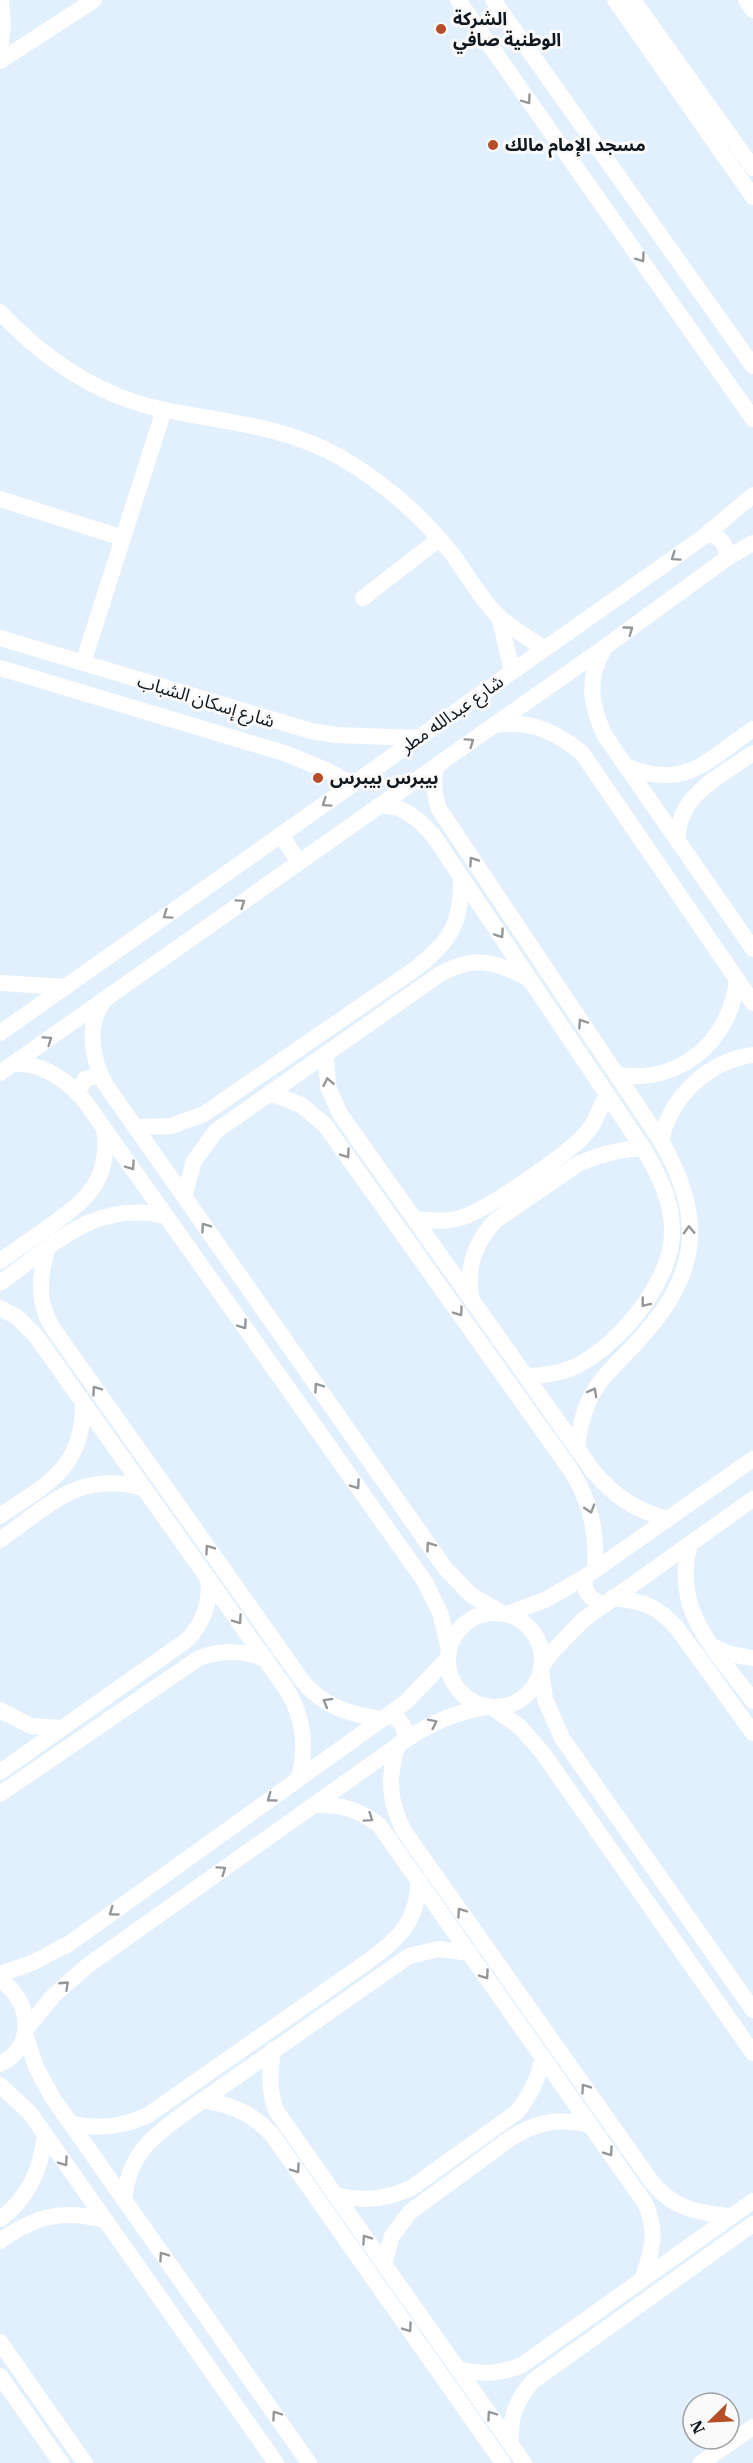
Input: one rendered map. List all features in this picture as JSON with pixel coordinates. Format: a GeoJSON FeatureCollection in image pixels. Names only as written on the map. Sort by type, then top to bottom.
{"type":"FeatureCollection","features":[{"type":"Feature","properties":{"kind":"street"},"geometry":{"type":"LineString","coordinates":[[0,52],[3,23],[1,0]]}},
{"type":"Feature","properties":{"kind":"street"},"geometry":{"type":"LineString","coordinates":[[0,61],[94,0]]}},
{"type":"Feature","properties":{"kind":"street"},"geometry":{"type":"LineString","coordinates":[[458,0],[509,74],[745,397],[753,419]]}},
{"type":"Feature","properties":{"kind":"street"},"geometry":{"type":"LineString","coordinates":[[493,0],[747,353],[753,366]]}},
{"type":"Feature","properties":{"kind":"street"},"geometry":{"type":"LineString","coordinates":[[615,0],[753,168]]}},
{"type":"Feature","properties":{"kind":"street"},"geometry":{"type":"LineString","coordinates":[[633,0],[675,74],[753,197]]}},
{"type":"Feature","properties":{"kind":"street"},"geometry":{"type":"LineString","coordinates":[[746,0],[753,10]]}},
{"type":"Feature","properties":{"kind":"street"},"geometry":{"type":"LineString","coordinates":[[509,74],[532,57]]}},
{"type":"Feature","properties":{"kind":"street"},"geometry":{"type":"LineString","coordinates":[[0,312],[45,356],[86,382],[127,400],[164,410],[257,425],[319,447],[375,480],[411,510],[439,539],[499,616],[544,649]]}},
{"type":"Feature","properties":{"kind":"street"},"geometry":{"type":"LineString","coordinates":[[83,663],[164,410]]}},
{"type":"Feature","properties":{"kind":"street","name":"شارع عبدالله مطر"},"geometry":{"type":"LineString","coordinates":[[0,1033],[708,534],[753,494]]}},
{"type":"Feature","properties":{"kind":"street"},"geometry":{"type":"LineString","coordinates":[[0,499],[123,538]]}},
{"type":"Feature","properties":{"kind":"street"},"geometry":{"type":"LineString","coordinates":[[708,534],[716,536],[723,542],[727,558]]}},
{"type":"Feature","properties":{"kind":"street"},"geometry":{"type":"LineString","coordinates":[[363,598],[439,539]]}},
{"type":"Feature","properties":{"kind":"street","name":"شارع عبدالله مطر"},"geometry":{"type":"LineString","coordinates":[[7,1069],[605,647],[727,558],[753,543]]}},
{"type":"Feature","properties":{"kind":"street"},"geometry":{"type":"LineString","coordinates":[[499,616],[512,671]]}},
{"type":"Feature","properties":{"kind":"street","name":"شارع إسكان الشباب"},"geometry":{"type":"LineString","coordinates":[[0,638],[311,731],[336,735],[417,738]]}},
{"type":"Feature","properties":{"kind":"street"},"geometry":{"type":"LineString","coordinates":[[605,647],[595,664],[591,681],[596,718],[605,736],[753,949]]}},
{"type":"Feature","properties":{"kind":"street","name":"شارع إسكان الشباب"},"geometry":{"type":"LineString","coordinates":[[0,668],[306,761],[352,784]]}},
{"type":"Feature","properties":{"kind":"street"},"geometry":{"type":"LineString","coordinates":[[183,723],[192,696]]}},
{"type":"Feature","properties":{"kind":"street"},"geometry":{"type":"LineString","coordinates":[[494,725],[531,724],[549,730],[567,740],[582,753],[753,1003]]}},
{"type":"Feature","properties":{"kind":"street"},"geometry":{"type":"LineString","coordinates":[[626,766],[653,776],[679,775],[691,771],[753,729]]}},
{"type":"Feature","properties":{"kind":"street"},"geometry":{"type":"LineString","coordinates":[[582,753],[588,742],[605,736]]}},
{"type":"Feature","properties":{"kind":"street"},"geometry":{"type":"LineString","coordinates":[[678,842],[677,830],[680,818],[693,797],[753,753]]}},
{"type":"Feature","properties":{"kind":"street"},"geometry":{"type":"LineString","coordinates":[[437,765],[433,777],[434,793],[447,824],[660,1141],[677,1172],[688,1211],[690,1234],[688,1257],[682,1280],[658,1318],[613,1365],[591,1394],[584,1411],[577,1448]]}},
{"type":"Feature","properties":{"kind":"street"},"geometry":{"type":"LineString","coordinates":[[691,771],[693,783],[703,788]]}},
{"type":"Feature","properties":{"kind":"street"},"geometry":{"type":"LineString","coordinates":[[378,806],[389,805],[413,816],[433,835],[643,1148],[667,1195],[672,1234],[670,1254],[664,1273],[642,1307],[600,1350],[574,1368],[543,1376],[527,1377]]}},
{"type":"Feature","properties":{"kind":"street"},"geometry":{"type":"LineString","coordinates":[[433,835],[438,826],[447,824]]}},
{"type":"Feature","properties":{"kind":"street"},"geometry":{"type":"LineString","coordinates":[[280,835],[299,862]]}},
{"type":"Feature","properties":{"kind":"street"},"geometry":{"type":"LineString","coordinates":[[135,1127],[171,1126],[188,1121],[221,1104],[415,969],[443,945],[453,930],[459,913],[461,876]]}},
{"type":"Feature","properties":{"kind":"street"},"geometry":{"type":"LineString","coordinates":[[699,922],[722,905]]}},
{"type":"Feature","properties":{"kind":"street"},"geometry":{"type":"LineString","coordinates":[[184,1196],[187,1178],[204,1145],[232,1118],[454,966],[470,962],[486,962],[502,965],[530,979]]}},
{"type":"Feature","properties":{"kind":"street"},"geometry":{"type":"LineString","coordinates":[[415,969],[423,973],[426,984]]}},
{"type":"Feature","properties":{"kind":"street"},"geometry":{"type":"LineString","coordinates":[[617,1075],[635,1078],[654,1075],[673,1069],[695,1056],[715,1038],[730,1016],[737,980]]}},
{"type":"Feature","properties":{"kind":"street"},"geometry":{"type":"LineString","coordinates":[[0,983],[66,987]]}},
{"type":"Feature","properties":{"kind":"street"},"geometry":{"type":"LineString","coordinates":[[105,999],[96,1011],[93,1027],[93,1043],[100,1075],[446,1568],[471,1594],[518,1619],[534,1634],[539,1645],[545,1699],[562,1738],[753,2010]]}},
{"type":"Feature","properties":{"kind":"street"},"geometry":{"type":"LineString","coordinates":[[584,1059],[599,1048]]}},
{"type":"Feature","properties":{"kind":"street"},"geometry":{"type":"LineString","coordinates":[[326,1054],[328,1086],[340,1114],[593,1471],[607,1488],[625,1502],[645,1513],[667,1519]]}},
{"type":"Feature","properties":{"kind":"street"},"geometry":{"type":"LineString","coordinates":[[660,1141],[671,1111],[693,1084],[706,1073],[725,1063],[753,1055]]}},
{"type":"Feature","properties":{"kind":"street"},"geometry":{"type":"LineString","coordinates":[[695,1056],[706,1073]]}},
{"type":"Feature","properties":{"kind":"street"},"geometry":{"type":"LineString","coordinates":[[7,1069],[26,1063],[54,1074],[77,1093],[104,1128],[425,1582],[441,1615],[449,1672],[454,1684],[474,1703],[490,1707],[520,1727],[542,1752],[753,2053]]}},
{"type":"Feature","properties":{"kind":"street"},"geometry":{"type":"LineString","coordinates":[[77,1093],[85,1079],[100,1075]]}},
{"type":"Feature","properties":{"kind":"street"},"geometry":{"type":"LineString","coordinates":[[270,1093],[301,1105],[325,1125],[578,1480],[588,1501],[594,1524],[596,1546],[586,1592],[597,1602],[642,1602],[656,1608],[677,1628],[753,1733]]}},
{"type":"Feature","properties":{"kind":"street"},"geometry":{"type":"LineString","coordinates":[[415,1219],[436,1221],[457,1219],[486,1206],[568,1150],[592,1126],[607,1094]]}},
{"type":"Feature","properties":{"kind":"street"},"geometry":{"type":"LineString","coordinates":[[221,1104],[224,1113],[232,1118]]}},
{"type":"Feature","properties":{"kind":"street"},"geometry":{"type":"LineString","coordinates":[[325,1125],[329,1118],[340,1114]]}},
{"type":"Feature","properties":{"kind":"street"},"geometry":{"type":"LineString","coordinates":[[0,1261],[81,1203],[92,1191],[103,1169],[106,1144],[104,1128]]}},
{"type":"Feature","properties":{"kind":"street"},"geometry":{"type":"LineString","coordinates":[[471,1298],[469,1281],[475,1248],[495,1221],[578,1164],[609,1152],[643,1148]]}},
{"type":"Feature","properties":{"kind":"street"},"geometry":{"type":"LineString","coordinates":[[568,1150],[577,1155],[578,1164]]}},
{"type":"Feature","properties":{"kind":"street"},"geometry":{"type":"LineString","coordinates":[[667,1195],[683,1188]]}},
{"type":"Feature","properties":{"kind":"street"},"geometry":{"type":"LineString","coordinates":[[81,1203],[91,1209],[92,1220]]}},
{"type":"Feature","properties":{"kind":"street"},"geometry":{"type":"LineString","coordinates":[[486,1206],[486,1214],[495,1221]]}},
{"type":"Feature","properties":{"kind":"street"},"geometry":{"type":"LineString","coordinates":[[0,1283],[92,1220],[128,1211],[166,1216]]}},
{"type":"Feature","properties":{"kind":"street"},"geometry":{"type":"LineString","coordinates":[[47,1250],[40,1278],[40,1292],[47,1318],[306,1687],[340,1710],[400,1721],[405,1734],[392,1762],[390,1780],[398,1835],[419,1880],[645,2203],[652,2222],[653,2242],[642,2280]]}},
{"type":"Feature","properties":{"kind":"street"},"geometry":{"type":"LineString","coordinates":[[0,1308],[17,1317],[30,1329],[292,1698],[303,1729],[303,1762],[299,1778]]}},
{"type":"Feature","properties":{"kind":"street"},"geometry":{"type":"LineString","coordinates":[[30,1329],[35,1322],[47,1318]]}},
{"type":"Feature","properties":{"kind":"street"},"geometry":{"type":"LineString","coordinates":[[600,1350],[604,1360],[613,1365]]}},
{"type":"Feature","properties":{"kind":"street"},"geometry":{"type":"LineString","coordinates":[[280,1377],[300,1362]]}},
{"type":"Feature","properties":{"kind":"street"},"geometry":{"type":"LineString","coordinates":[[0,1516],[57,1476],[67,1464],[80,1435],[84,1403]]}},
{"type":"Feature","properties":{"kind":"street"},"geometry":{"type":"LineString","coordinates":[[0,1974],[32,1964],[70,1942],[385,1717],[421,1688],[448,1654],[453,1639],[468,1621],[490,1613],[505,1614],[545,1600],[590,1573],[753,1459]]}},
{"type":"Feature","properties":{"kind":"street"},"geometry":{"type":"LineString","coordinates":[[578,1480],[588,1479],[593,1471]]}},
{"type":"Feature","properties":{"kind":"street"},"geometry":{"type":"LineString","coordinates":[[57,1476],[67,1484],[67,1493]]}},
{"type":"Feature","properties":{"kind":"street"},"geometry":{"type":"LineString","coordinates":[[0,1540],[67,1493],[86,1485],[105,1482],[125,1483],[144,1488]]}},
{"type":"Feature","properties":{"kind":"street"},"geometry":{"type":"LineString","coordinates":[[0,2064],[13,2054],[25,2032],[54,1995],[87,1966],[425,1726],[445,1717],[518,1702],[528,1694],[536,1683],[541,1669],[568,1634],[609,1601],[753,1499]]}},
{"type":"Feature","properties":{"kind":"street"},"geometry":{"type":"LineString","coordinates":[[162,1513],[176,1503]]}},
{"type":"Feature","properties":{"kind":"street"},"geometry":{"type":"LineString","coordinates":[[690,1544],[684,1574],[688,1604],[694,1618],[753,1701]]}},
{"type":"Feature","properties":{"kind":"street"},"geometry":{"type":"LineString","coordinates":[[425,1582],[436,1581],[446,1568]]}},
{"type":"Feature","properties":{"kind":"street"},"geometry":{"type":"LineString","coordinates":[[0,1772],[187,1640],[204,1618],[208,1605],[207,1578]]}},
{"type":"Feature","properties":{"kind":"street"},"geometry":{"type":"LineString","coordinates":[[677,1628],[683,1619],[694,1618]]}},
{"type":"Feature","properties":{"kind":"street"},"geometry":{"type":"LineString","coordinates":[[187,1640],[195,1645],[199,1658]]}},
{"type":"Feature","properties":{"kind":"street"},"geometry":{"type":"LineString","coordinates":[[714,1647],[730,1654],[753,1658]]}},
{"type":"Feature","properties":{"kind":"street"},"geometry":{"type":"LineString","coordinates":[[0,1794],[199,1658],[219,1652],[239,1652],[266,1659]]}},
{"type":"Feature","properties":{"kind":"street"},"geometry":{"type":"LineString","coordinates":[[292,1698],[302,1696],[306,1687]]}},
{"type":"Feature","properties":{"kind":"street"},"geometry":{"type":"LineString","coordinates":[[0,1710],[31,1726],[62,1728]]}},
{"type":"Feature","properties":{"kind":"street"},"geometry":{"type":"LineString","coordinates":[[542,1752],[551,1739],[562,1738]]}},
{"type":"Feature","properties":{"kind":"street"},"geometry":{"type":"LineString","coordinates":[[314,1804],[349,1807],[398,1835],[661,2194],[689,2210],[731,2216]]}},
{"type":"Feature","properties":{"kind":"street"},"geometry":{"type":"LineString","coordinates":[[73,2124],[104,2128],[127,2124],[148,2115],[367,1962],[397,1939],[407,1926],[416,1904],[419,1880]]}},
{"type":"Feature","properties":{"kind":"street"},"geometry":{"type":"LineString","coordinates":[[70,1942],[75,1956],[87,1966]]}},
{"type":"Feature","properties":{"kind":"street"},"geometry":{"type":"LineString","coordinates":[[124,2200],[130,2169],[138,2154],[160,2131],[273,2050],[409,1956],[424,1951],[455,1949],[470,1953]]}},
{"type":"Feature","properties":{"kind":"street"},"geometry":{"type":"LineString","coordinates":[[697,1973],[717,1959]]}},
{"type":"Feature","properties":{"kind":"street"},"geometry":{"type":"LineString","coordinates":[[367,1962],[377,1969],[378,1977]]}},
{"type":"Feature","properties":{"kind":"street"},"geometry":{"type":"LineString","coordinates":[[0,1980],[18,1996],[24,2006],[25,2032],[36,2067],[52,2097],[309,2463]]}},
{"type":"Feature","properties":{"kind":"street"},"geometry":{"type":"LineString","coordinates":[[273,2050],[269,2084],[280,2131],[503,2463]]}},
{"type":"Feature","properties":{"kind":"street"},"geometry":{"type":"LineString","coordinates":[[335,2194],[361,2200],[374,2200],[393,2196],[411,2187],[517,2112],[530,2096],[539,2077],[543,2057]]}},
{"type":"Feature","properties":{"kind":"street"},"geometry":{"type":"LineString","coordinates":[[0,2085],[30,2113],[276,2463]]}},
{"type":"Feature","properties":{"kind":"street"},"geometry":{"type":"LineString","coordinates":[[177,2095],[179,2106],[189,2110]]}},
{"type":"Feature","properties":{"kind":"street"},"geometry":{"type":"LineString","coordinates":[[30,2113],[38,2101],[52,2097]]}},
{"type":"Feature","properties":{"kind":"street"},"geometry":{"type":"LineString","coordinates":[[203,2100],[235,2107],[280,2131],[335,2194],[524,2463]]}},
{"type":"Feature","properties":{"kind":"street"},"geometry":{"type":"LineString","coordinates":[[384,2264],[396,2229],[410,2212],[511,2138],[525,2129],[549,2122],[574,2121],[590,2125]]}},
{"type":"Feature","properties":{"kind":"street"},"geometry":{"type":"LineString","coordinates":[[501,2124],[507,2128],[511,2138]]}},
{"type":"Feature","properties":{"kind":"street"},"geometry":{"type":"LineString","coordinates":[[4,2216],[30,2186],[40,2162],[45,2135]]}},
{"type":"Feature","properties":{"kind":"street"},"geometry":{"type":"LineString","coordinates":[[411,2187],[414,2197],[421,2203]]}},
{"type":"Feature","properties":{"kind":"street"},"geometry":{"type":"LineString","coordinates":[[645,2203],[653,2202],[661,2194]]}},
{"type":"Feature","properties":{"kind":"street"},"geometry":{"type":"LineString","coordinates":[[458,2369],[491,2373],[522,2365],[753,2201]]}},
{"type":"Feature","properties":{"kind":"street"},"geometry":{"type":"LineString","coordinates":[[4,2216],[15,2217],[19,2228]]}},
{"type":"Feature","properties":{"kind":"street"},"geometry":{"type":"LineString","coordinates":[[0,2241],[19,2228],[52,2216],[87,2216],[104,2220]]}},
{"type":"Feature","properties":{"kind":"street"},"geometry":{"type":"LineString","coordinates":[[511,2444],[512,2417],[516,2403],[533,2381],[753,2224]]}},
{"type":"Feature","properties":{"kind":"street"},"geometry":{"type":"LineString","coordinates":[[0,2342],[85,2463]]}},
{"type":"Feature","properties":{"kind":"street"},"geometry":{"type":"LineString","coordinates":[[522,2365],[525,2377],[533,2381]]}},
{"type":"Feature","properties":{"kind":"street"},"geometry":{"type":"LineString","coordinates":[[0,2376],[54,2459]]}},
{"type":"Feature","properties":{"kind":"street"},"geometry":{"type":"LineString","coordinates":[[235,2404],[257,2388]]}},
{"type":"Feature","properties":{"kind":"street"},"geometry":{"type":"LineString","coordinates":[[701,2463],[753,2427]]}},
{"type":"Feature","properties":{"kind":"place","name":"الشركة الوطنية صافي"},"geometry":{"type":"Point","coordinates":[441,29]}},
{"type":"Feature","properties":{"kind":"place","name":"مسجد الإمام مالك"},"geometry":{"type":"Point","coordinates":[493,145]}},
{"type":"Feature","properties":{"kind":"place","name":"بيبرس بيبرس"},"geometry":{"type":"Point","coordinates":[318,778]}}]}
